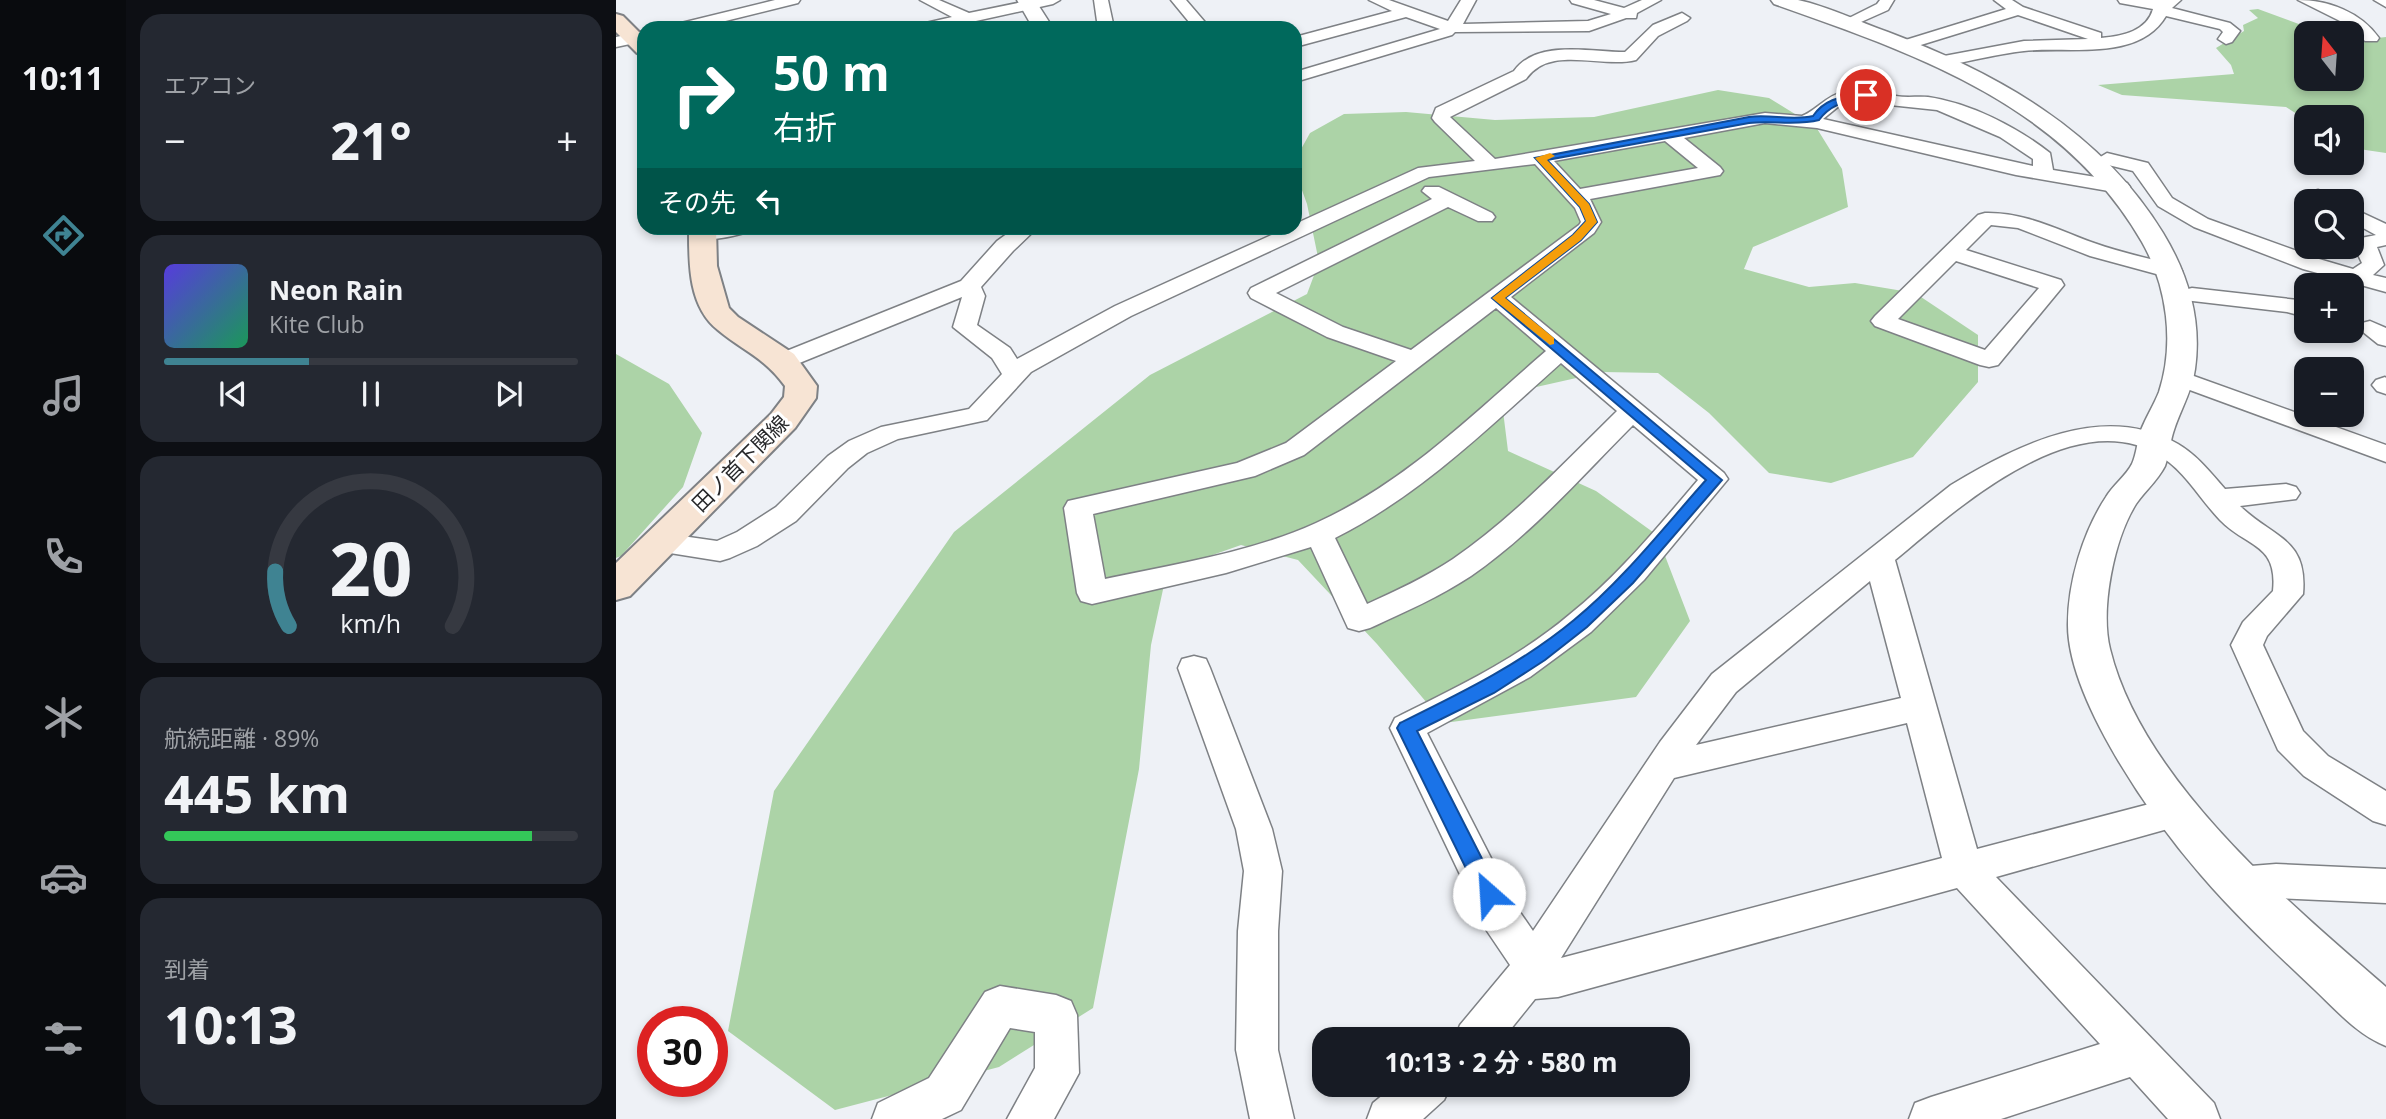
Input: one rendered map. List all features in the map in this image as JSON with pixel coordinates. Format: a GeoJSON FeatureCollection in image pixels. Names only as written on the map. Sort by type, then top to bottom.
{"type":"FeatureCollection","features":[{"type":"Feature","properties":{"kind":"main road"},"geometry":{"type":"LineString","coordinates":[[616,20],[634,41]]}},
{"type":"Feature","properties":{"kind":"main road","name":"田ノ首下関線"},"geometry":{"type":"LineString","coordinates":[[616,586],[774,431],[800,398],[800,386],[783,361],[727,323],[715,310],[703,266],[703,235]]}},
{"type":"Feature","properties":{"kind":"street"},"geometry":{"type":"LineString","coordinates":[[731,0],[767,21]]}},
{"type":"Feature","properties":{"kind":"street"},"geometry":{"type":"LineString","coordinates":[[706,21],[793,0]]}},
{"type":"Feature","properties":{"kind":"street"},"geometry":{"type":"LineString","coordinates":[[927,0],[966,18]]}},
{"type":"Feature","properties":{"kind":"street"},"geometry":{"type":"LineString","coordinates":[[953,21],[1028,2],[1053,0]]}},
{"type":"Feature","properties":{"kind":"street"},"geometry":{"type":"LineString","coordinates":[[1101,0],[1105,21]]}},
{"type":"Feature","properties":{"kind":"street"},"geometry":{"type":"LineString","coordinates":[[1178,0],[1196,21]]}},
{"type":"Feature","properties":{"kind":"street"},"geometry":{"type":"LineString","coordinates":[[1376,0],[1452,27],[1569,28],[1596,25],[1654,0]]}},
{"type":"Feature","properties":{"kind":"street"},"geometry":{"type":"LineString","coordinates":[[1302,75],[1432,37],[1459,21],[1463,6],[1469,0]]}},
{"type":"Feature","properties":{"kind":"street"},"geometry":{"type":"LineString","coordinates":[[1577,0],[1662,24]]}},
{"type":"Feature","properties":{"kind":"street"},"geometry":{"type":"LineString","coordinates":[[1780,0],[1944,61],[2015,99],[2043,117],[2113,173],[2144,217],[2181,283],[2179,302],[2182,347],[2171,402],[2154,442],[2148,465],[2120,502],[2100,550],[2086,626],[2097,674],[2135,754],[2208,852],[2238,884],[2386,1021]]}},
{"type":"Feature","properties":{"kind":"street"},"geometry":{"type":"LineString","coordinates":[[1847,23],[1877,10],[1887,0]]}},
{"type":"Feature","properties":{"kind":"street"},"geometry":{"type":"LineString","coordinates":[[2000,0],[2018,10],[2108,41]]}},
{"type":"Feature","properties":{"kind":"street"},"geometry":{"type":"LineString","coordinates":[[2125,0],[2165,5],[2225,32],[2246,18]]}},
{"type":"Feature","properties":{"kind":"street"},"geometry":{"type":"LineString","coordinates":[[2305,0],[2373,30]]}},
{"type":"Feature","properties":{"kind":"street"},"geometry":{"type":"LineString","coordinates":[[2381,0],[2386,3]]}},
{"type":"Feature","properties":{"kind":"street"},"geometry":{"type":"LineString","coordinates":[[1028,2],[1039,21]]}},
{"type":"Feature","properties":{"kind":"street"},"geometry":{"type":"LineString","coordinates":[[1944,61],[2023,46],[2108,41],[2143,33],[2154,23],[2165,5]]}},
{"type":"Feature","properties":{"kind":"street"},"geometry":{"type":"LineString","coordinates":[[1906,45],[2018,10]]}},
{"type":"Feature","properties":{"kind":"street"},"geometry":{"type":"LineString","coordinates":[[1302,40],[1407,12]]}},
{"type":"Feature","properties":{"kind":"street"},"geometry":{"type":"LineString","coordinates":[[1489,163],[1441,118],[1442,112],[1520,75],[1525,68],[1543,56],[1630,57],[1646,37],[1662,24],[1682,18]]}},
{"type":"Feature","properties":{"kind":"street"},"geometry":{"type":"LineString","coordinates":[[1805,121],[1816,118],[1828,104],[1853,96],[1931,103],[1974,119],[2035,150],[2044,159],[2043,174]]}},
{"type":"Feature","properties":{"kind":"street"},"geometry":{"type":"LineString","coordinates":[[1302,228],[1425,172],[1540,158],[1765,118],[1805,121],[2043,174],[2113,173],[2141,167],[2150,184],[2165,202],[2201,223],[2343,273]]}},
{"type":"Feature","properties":{"kind":"street"},"geometry":{"type":"LineString","coordinates":[[1576,197],[1713,171],[1669,135]]}},
{"type":"Feature","properties":{"kind":"street"},"geometry":{"type":"LineString","coordinates":[[1540,158],[1590,214],[1591,222],[1587,229],[1317,435],[1272,461],[1222,477],[1078,508],[1092,593],[1244,557],[1318,534],[1352,518],[1401,487],[1561,350]]}},
{"type":"Feature","properties":{"kind":"street"},"geometry":{"type":"LineString","coordinates":[[1408,179],[1485,217]]}},
{"type":"Feature","properties":{"kind":"street"},"geometry":{"type":"LineString","coordinates":[[1415,360],[1335,332],[1259,293],[1448,199]]}},
{"type":"Feature","properties":{"kind":"street"},"geometry":{"type":"LineString","coordinates":[[1951,252],[2053,285],[1989,360],[1883,321],[1951,252],[1985,219],[2005,218],[2043,228],[2087,248],[2181,283],[2294,306]]}},
{"type":"Feature","properties":{"kind":"street"},"geometry":{"type":"LineString","coordinates":[[2364,220],[2386,232]]}},
{"type":"Feature","properties":{"kind":"street"},"geometry":{"type":"LineString","coordinates":[[783,361],[969,286],[1018,235]]}},
{"type":"Feature","properties":{"kind":"street"},"geometry":{"type":"LineString","coordinates":[[660,543],[720,551],[747,539],[786,514],[838,462],[858,447],[890,433],[978,415],[1015,373],[1064,342],[1123,311],[1287,235]]}},
{"type":"Feature","properties":{"kind":"street"},"geometry":{"type":"LineString","coordinates":[[2364,241],[2386,239]]}},
{"type":"Feature","properties":{"kind":"street"},"geometry":{"type":"LineString","coordinates":[[2361,273],[2373,265],[2372,257],[2364,248]]}},
{"type":"Feature","properties":{"kind":"street"},"geometry":{"type":"LineString","coordinates":[[2364,279],[2386,285]]}},
{"type":"Feature","properties":{"kind":"street"},"geometry":{"type":"LineString","coordinates":[[969,286],[974,296],[965,327],[1001,352],[1015,373]]}},
{"type":"Feature","properties":{"kind":"street"},"geometry":{"type":"LineString","coordinates":[[1498,298],[1714,480],[1627,579],[1581,623],[1539,656],[1488,688],[1406,728],[1529,973]]}},
{"type":"Feature","properties":{"kind":"street"},"geometry":{"type":"LineString","coordinates":[[2177,377],[2386,454]]}},
{"type":"Feature","properties":{"kind":"street"},"geometry":{"type":"LineString","coordinates":[[1318,534],[1359,620],[1407,599],[1475,558],[1632,411]]}},
{"type":"Feature","properties":{"kind":"street"},"geometry":{"type":"LineString","coordinates":[[1485,1027],[1529,973],[1662,768],[1702,709],[1724,683],[1961,491],[2019,458],[2070,439],[2119,434],[2154,442],[2191,467],[2236,519],[2278,546],[2289,572],[2288,594],[2254,630],[2246,645],[2281,726],[2290,740],[2316,766],[2386,810]]}},
{"type":"Feature","properties":{"kind":"street"},"geometry":{"type":"LineString","coordinates":[[2219,499],[2286,493]]}},
{"type":"Feature","properties":{"kind":"street"},"geometry":{"type":"LineString","coordinates":[[1879,557],[1964,869],[2197,1119]]}},
{"type":"Feature","properties":{"kind":"street"},"geometry":{"type":"LineString","coordinates":[[1194,668],[1254,829],[1263,871],[1258,931],[1257,1050],[1272,1119]]}},
{"type":"Feature","properties":{"kind":"street"},"geometry":{"type":"LineString","coordinates":[[1662,768],[1920,707]]}},
{"type":"Feature","properties":{"kind":"street"},"geometry":{"type":"LineString","coordinates":[[1529,973],[1558,978],[2176,811]]}},
{"type":"Feature","properties":{"kind":"street"},"geometry":{"type":"LineString","coordinates":[[2238,884],[2276,881],[2386,886]]}},
{"type":"Feature","properties":{"kind":"street"},"geometry":{"type":"LineString","coordinates":[[894,1119],[945,1094],[1000,1006],[1056,1016],[1057,1073],[1029,1119]]}},
{"type":"Feature","properties":{"kind":"street"},"geometry":{"type":"LineString","coordinates":[[1931,1119],[2137,1054]]}},
{"type":"Feature","properties":{"kind":"street"},"geometry":{"type":"LineString","coordinates":[[1389,1119],[1415,1097]]}},
{"type":"Feature","properties":{"kind":"green space"},"geometry":{"type":"Polygon","coordinates":[[[2258,9],[2294,22],[2294,91],[2364,91],[2364,40],[2386,37],[2386,153],[2364,150],[2364,105],[2294,105],[2294,112],[2286,107],[2122,95],[2098,85],[2234,74],[2231,65],[2216,48],[2244,31],[2243,25],[2258,18],[2249,10],[2258,9]]]}},
{"type":"Feature","properties":{"kind":"green space"},"geometry":{"type":"Polygon","coordinates":[[[1718,90],[1769,98],[1816,127],[1842,169],[1848,207],[1753,247],[1744,269],[1809,287],[1855,283],[1915,293],[1978,335],[1978,382],[1913,457],[1831,483],[1769,473],[1709,413],[1658,373],[1603,372],[1501,395],[1508,451],[1596,491],[1657,535],[1690,621],[1636,697],[1444,723],[1377,644],[1298,560],[1241,545],[1167,571],[1151,645],[1139,769],[1093,1008],[999,1067],[835,1110],[728,1031],[774,791],[954,532],[1150,375],[1307,294],[1319,262],[1302,190],[1302,147],[1310,133],[1344,114],[1406,112],[1495,120],[1594,117],[1718,90]]]}},
{"type":"Feature","properties":{"kind":"green space"},"geometry":{"type":"Polygon","coordinates":[[[616,354],[669,384],[702,433],[683,487],[621,556],[616,558],[616,354]]]}},
{"type":"Feature","properties":{"kind":"slow traffic"},"geometry":{"type":"LineString","coordinates":[[1550,156],[1540,158],[1585,206],[1591,222],[1577,238],[1498,298],[1550,341]]}},
{"type":"Feature","properties":{"kind":"route"},"geometry":{"type":"LineString","coordinates":[[1489,894],[1406,728],[1488,688],[1539,656],[1581,623],[1627,579],[1714,480],[1498,298],[1577,238],[1591,222],[1585,206],[1540,158],[1749,120],[1765,118],[1805,121],[1816,118],[1828,104],[1866,95]]}}]}
